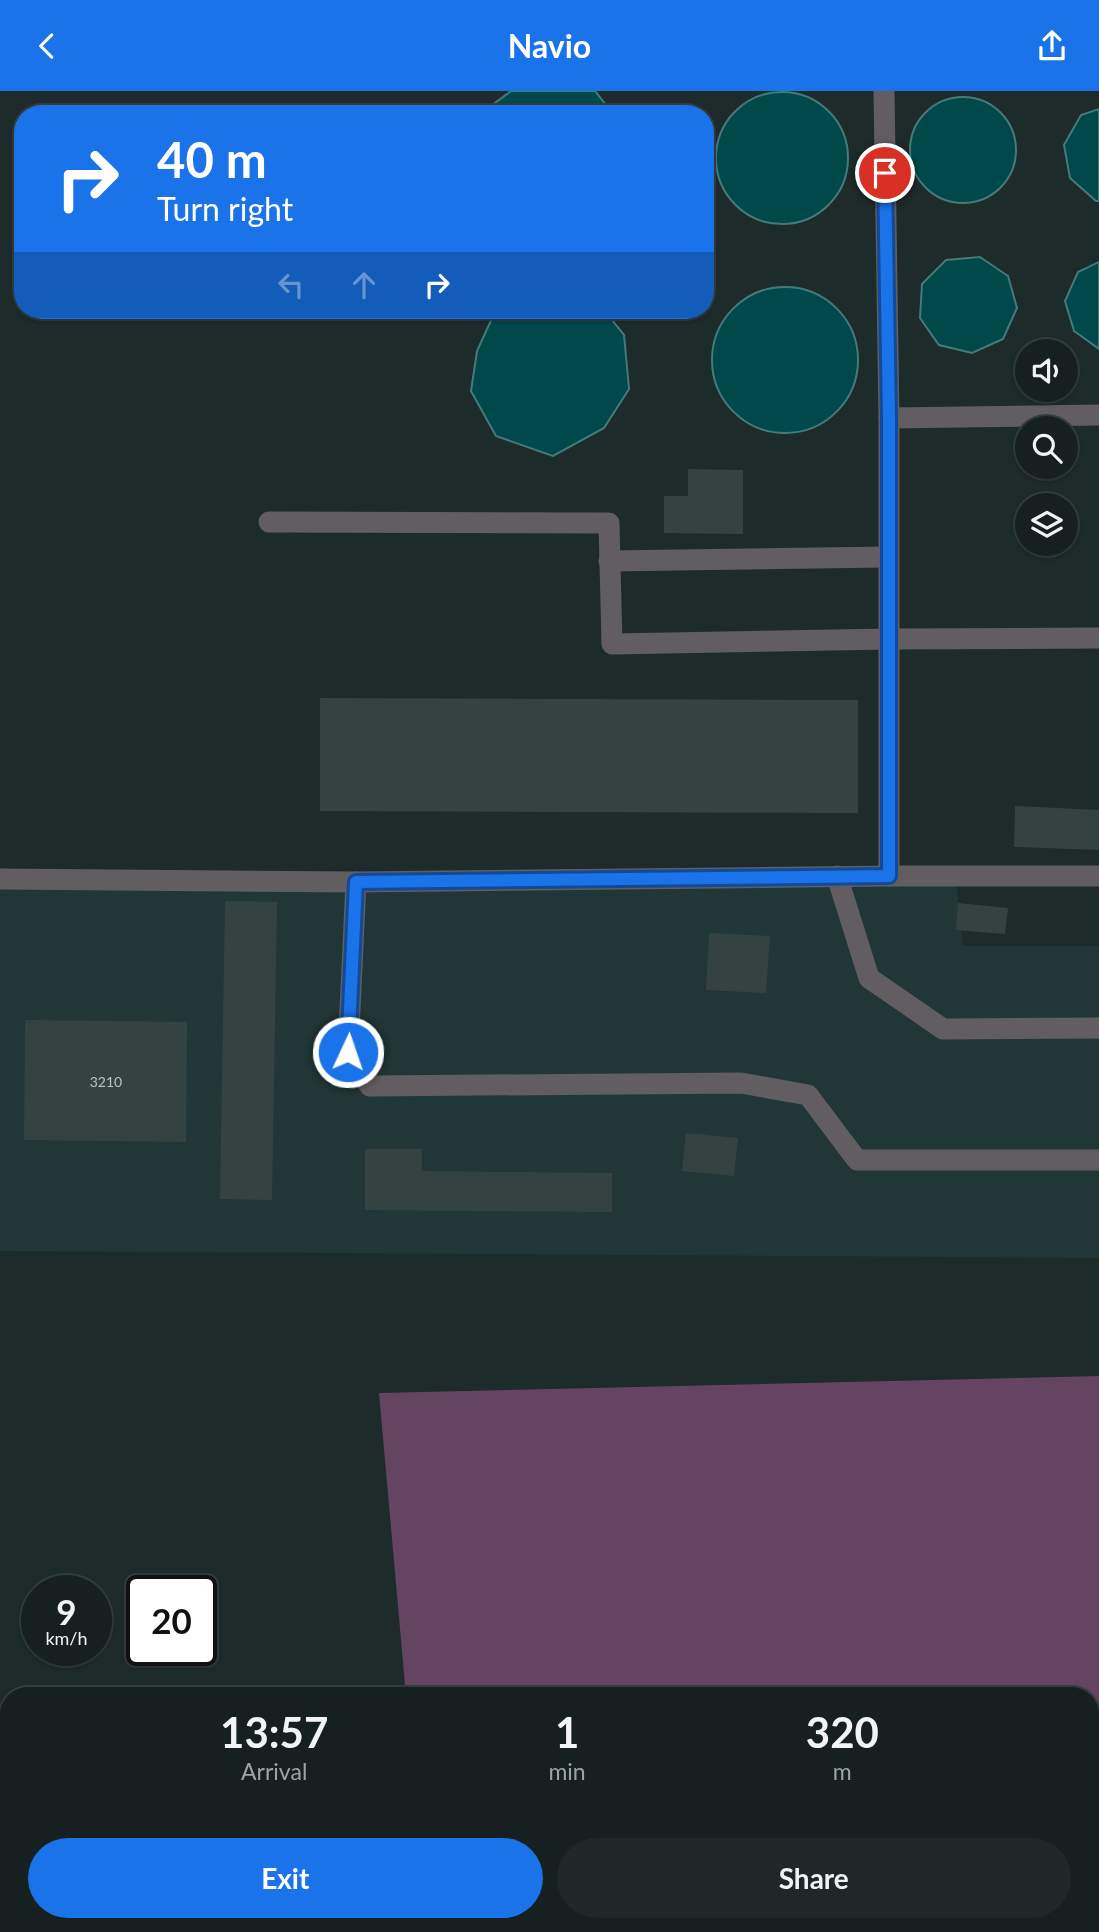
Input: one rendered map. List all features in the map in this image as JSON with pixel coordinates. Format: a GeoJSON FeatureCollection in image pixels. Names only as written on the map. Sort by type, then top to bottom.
{"type":"FeatureCollection","features":[{"type":"Feature","properties":{"kind":"lane"},"geometry":{"type":"LineString","coordinates":[[884,91],[889,418],[889,876]]}},
{"type":"Feature","properties":{"kind":"lane"},"geometry":{"type":"LineString","coordinates":[[889,418],[1099,415]]}},
{"type":"Feature","properties":{"kind":"lane"},"geometry":{"type":"LineString","coordinates":[[269,522],[608,523],[612,644],[1099,638]]}},
{"type":"Feature","properties":{"kind":"lane"},"geometry":{"type":"LineString","coordinates":[[610,561],[888,557]]}},
{"type":"Feature","properties":{"kind":"lane"},"geometry":{"type":"LineString","coordinates":[[0,879],[356,882],[837,876],[1099,876]]}},
{"type":"Feature","properties":{"kind":"lane"},"geometry":{"type":"LineString","coordinates":[[837,876],[869,978],[943,1029],[1099,1028]]}},
{"type":"Feature","properties":{"kind":"lane"},"geometry":{"type":"LineString","coordinates":[[356,882],[348,1052],[370,1086],[741,1083],[808,1095],[857,1160],[1099,1160]]}},
{"type":"Feature","properties":{"kind":"shaded area"},"geometry":{"type":"Polygon","coordinates":[[[0,882],[956,882],[963,946],[1099,946],[1099,1258],[0,1251],[0,882]]]}},
{"type":"Feature","properties":{"kind":"shaded area"},"geometry":{"type":"Polygon","coordinates":[[[1099,1376],[1099,1687],[405,1687],[379,1393],[1099,1376]]]}},
{"type":"Feature","properties":{"kind":"water"},"geometry":{"type":"Polygon","coordinates":[[[511,91],[595,91],[606,105],[492,105],[511,91]]]}},
{"type":"Feature","properties":{"kind":"water"},"geometry":{"type":"Polygon","coordinates":[[[782,92],[807,97],[828,112],[843,133],[848,158],[843,183],[828,204],[807,219],[782,224],[757,219],[736,204],[721,183],[716,158],[721,133],[736,112],[757,97],[782,92]]]}},
{"type":"Feature","properties":{"kind":"water"},"geometry":{"type":"Polygon","coordinates":[[[963,97],[983,101],[1000,113],[1012,130],[1016,150],[1012,170],[1000,187],[983,199],[963,203],[943,199],[926,187],[914,170],[910,150],[914,130],[926,113],[943,101],[963,97]]]}},
{"type":"Feature","properties":{"kind":"water"},"geometry":{"type":"Polygon","coordinates":[[[1099,109],[1099,201],[1096,201],[1070,178],[1064,145],[1081,115],[1099,109]]]}},
{"type":"Feature","properties":{"kind":"water"},"geometry":{"type":"Polygon","coordinates":[[[980,257],[1008,276],[1017,308],[1003,339],[972,353],[939,345],[920,318],[922,284],[946,260],[980,257]]]}},
{"type":"Feature","properties":{"kind":"water"},"geometry":{"type":"Polygon","coordinates":[[[1099,262],[1099,349],[1074,331],[1065,301],[1078,272],[1099,262]]]}},
{"type":"Feature","properties":{"kind":"water"},"geometry":{"type":"Polygon","coordinates":[[[785,287],[813,293],[837,308],[852,332],[858,360],[852,388],[837,412],[813,427],[785,433],[757,427],[733,412],[718,388],[712,360],[718,332],[733,308],[757,293],[785,287]]]}},
{"type":"Feature","properties":{"kind":"water"},"geometry":{"type":"Polygon","coordinates":[[[492,319],[611,319],[624,335],[629,389],[604,428],[553,456],[496,436],[471,391],[477,351],[492,319]]]}},
{"type":"Feature","properties":{"kind":"building"},"geometry":{"type":"Polygon","coordinates":[[[688,469],[743,470],[743,534],[664,533],[664,496],[688,496],[688,469]]]}},
{"type":"Feature","properties":{"kind":"building"},"geometry":{"type":"Polygon","coordinates":[[[320,698],[858,700],[858,813],[320,811],[320,698]]]}},
{"type":"Feature","properties":{"kind":"building"},"geometry":{"type":"Polygon","coordinates":[[[1015,806],[1099,810],[1099,850],[1014,847],[1015,806]]]}},
{"type":"Feature","properties":{"kind":"building"},"geometry":{"type":"Polygon","coordinates":[[[225,901],[277,902],[272,1200],[220,1199],[225,901]]]}},
{"type":"Feature","properties":{"kind":"building"},"geometry":{"type":"Polygon","coordinates":[[[958,903],[1008,908],[1005,934],[956,930],[958,903]]]}},
{"type":"Feature","properties":{"kind":"building"},"geometry":{"type":"Polygon","coordinates":[[[709,933],[770,936],[766,993],[706,990],[709,933]]]}},
{"type":"Feature","properties":{"kind":"building"},"geometry":{"type":"Polygon","coordinates":[[[25,1020],[187,1022],[186,1142],[24,1140],[25,1020]]]}},
{"type":"Feature","properties":{"kind":"building"},"geometry":{"type":"Polygon","coordinates":[[[686,1133],[738,1138],[734,1176],[682,1171],[686,1133]]]}},
{"type":"Feature","properties":{"kind":"building"},"geometry":{"type":"Polygon","coordinates":[[[365,1149],[422,1149],[422,1171],[612,1173],[612,1212],[365,1210],[365,1149]]]}},
{"type":"Feature","properties":{"kind":"route"},"geometry":{"type":"LineString","coordinates":[[348,1052],[356,882],[889,876],[889,418],[885,173]]}}]}
